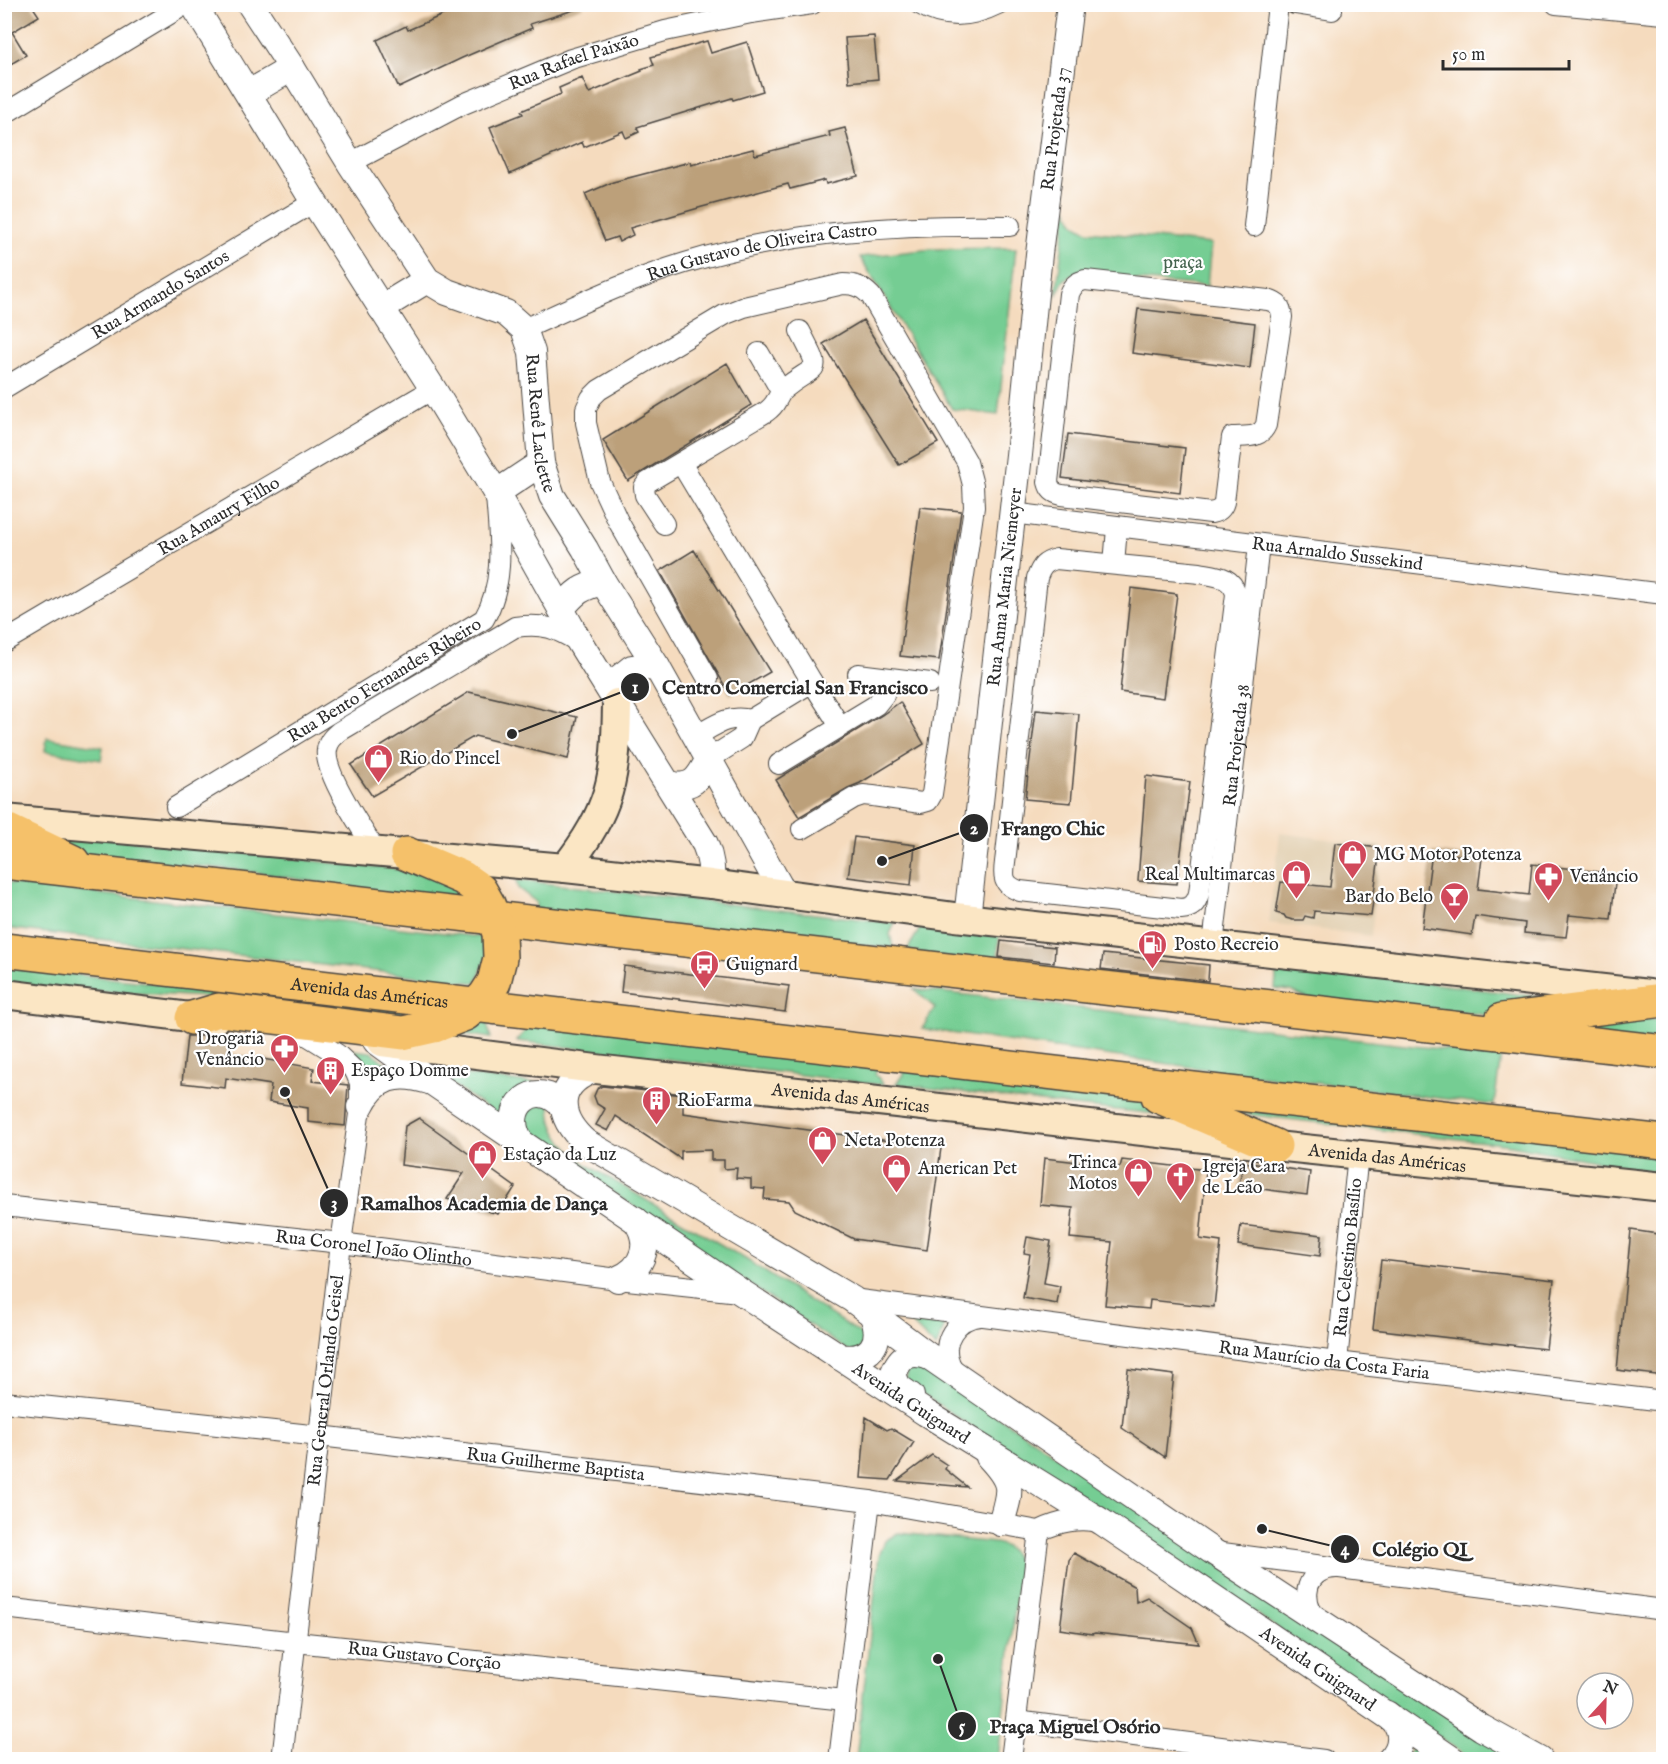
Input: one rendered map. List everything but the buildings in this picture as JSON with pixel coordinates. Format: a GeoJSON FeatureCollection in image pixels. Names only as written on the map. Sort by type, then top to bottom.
{"type":"FeatureCollection","features":[{"type":"Feature","properties":{"kind":"highway"},"geometry":{"type":"LineString","coordinates":[[4,829],[96,873]]}},
{"type":"Feature","properties":{"kind":"highway"},"geometry":{"type":"LineString","coordinates":[[192,1018],[219,1010],[403,1033],[465,1014],[476,1005],[494,982],[498,969],[499,933],[495,918],[480,891],[463,878],[391,852]]}},
{"type":"Feature","properties":{"kind":"highway"},"geometry":{"type":"LineString","coordinates":[[4,862],[1664,1052]]}},
{"type":"Feature","properties":{"kind":"highway","name":"Avenida das Américas"},"geometry":{"type":"LineString","coordinates":[[4,950],[1664,1142]]}},
{"type":"Feature","properties":{"kind":"highway"},"geometry":{"type":"LineString","coordinates":[[4,961],[73,967],[89,960]]}},
{"type":"Feature","properties":{"kind":"highway"},"geometry":{"type":"LineString","coordinates":[[1450,1026],[1664,1000]]}},
{"type":"Feature","properties":{"kind":"highway"},"geometry":{"type":"LineString","coordinates":[[1123,1081],[1275,1146]]}},
{"type":"Feature","properties":{"kind":"main road"},"geometry":{"type":"LineString","coordinates":[[565,868],[583,846],[607,801],[612,783],[617,740],[612,695]]}},
{"type":"Feature","properties":{"kind":"main road"},"geometry":{"type":"LineString","coordinates":[[4,819],[565,868],[711,884],[967,918],[1664,996]]}},
{"type":"Feature","properties":{"kind":"main road","name":"Avenida das Américas"},"geometry":{"type":"LineString","coordinates":[[4,994],[596,1068],[1275,1146],[1664,1187]]}},
{"type":"Feature","properties":{"kind":"street"},"geometry":{"type":"LineString","coordinates":[[4,114],[186,4]]}},
{"type":"Feature","properties":{"kind":"street"},"geometry":{"type":"LineString","coordinates":[[193,4],[314,202],[433,389],[496,493],[580,643],[670,785],[710,855],[711,884]]}},
{"type":"Feature","properties":{"kind":"street","name":"Rua Renê Laclette"},"geometry":{"type":"LineString","coordinates":[[250,4],[350,164],[427,280],[447,292],[506,313],[524,329],[532,352],[541,463],[552,496],[657,667],[784,894]]}},
{"type":"Feature","properties":{"kind":"street","name":"Rua Rafael Paixão"},"geometry":{"type":"LineString","coordinates":[[350,164],[461,105],[571,59],[665,31],[751,13],[812,4]]}},
{"type":"Feature","properties":{"kind":"street"},"geometry":{"type":"LineString","coordinates":[[919,4],[941,14],[959,16],[974,14],[998,4]]}},
{"type":"Feature","properties":{"kind":"street","name":"Rua Projetada 37"},"geometry":{"type":"LineString","coordinates":[[1039,254],[1070,4]]}},
{"type":"Feature","properties":{"kind":"street"},"geometry":{"type":"LineString","coordinates":[[1254,226],[1278,4]]}},
{"type":"Feature","properties":{"kind":"street"},"geometry":{"type":"LineString","coordinates":[[1295,4],[1332,10]]}},
{"type":"Feature","properties":{"kind":"street"},"geometry":{"type":"LineString","coordinates":[[1556,4],[1664,14]]}},
{"type":"Feature","properties":{"kind":"street"},"geometry":{"type":"LineString","coordinates":[[249,93],[292,68]]}},
{"type":"Feature","properties":{"kind":"street","name":"Rua Armando Santos"},"geometry":{"type":"LineString","coordinates":[[4,388],[314,202]]}},
{"type":"Feature","properties":{"kind":"street","name":"Rua Gustavo de Oliveira Castro"},"geometry":{"type":"LineString","coordinates":[[524,329],[631,282],[685,263],[742,249],[800,237],[868,229],[942,225],[1010,226]]}},
{"type":"Feature","properties":{"kind":"street","name":"Rua Anna Maria Niemeyer"},"geometry":{"type":"LineString","coordinates":[[967,918],[1039,254]]}},
{"type":"Feature","properties":{"kind":"street"},"geometry":{"type":"LineString","coordinates":[[381,308],[427,280]]}},
{"type":"Feature","properties":{"kind":"street"},"geometry":{"type":"LineString","coordinates":[[1085,280],[1268,300],[1281,308],[1282,317],[1263,433],[1256,436],[1232,437],[1222,508],[1212,513],[1196,511],[1062,495],[1049,489],[1069,294],[1071,287],[1077,282],[1085,280]]}},
{"type":"Feature","properties":{"kind":"street"},"geometry":{"type":"LineString","coordinates":[[708,679],[618,521],[600,482],[586,423],[586,409],[591,398],[599,390],[726,314],[744,307],[843,284],[854,284],[863,288],[871,296],[967,462],[974,485],[974,507],[932,794],[928,801],[921,803],[863,795],[802,829]]}},
{"type":"Feature","properties":{"kind":"street"},"geometry":{"type":"LineString","coordinates":[[664,524],[645,495],[644,487],[648,482],[766,412],[776,402],[782,391],[811,372],[815,367],[815,360],[800,331]]}},
{"type":"Feature","properties":{"kind":"street"},"geometry":{"type":"LineString","coordinates":[[759,353],[782,391]]}},
{"type":"Feature","properties":{"kind":"street","name":"Rua Amaury Filho"},"geometry":{"type":"LineString","coordinates":[[4,642],[433,389]]}},
{"type":"Feature","properties":{"kind":"street"},"geometry":{"type":"LineString","coordinates":[[496,493],[541,463]]}},
{"type":"Feature","properties":{"kind":"street"},"geometry":{"type":"LineString","coordinates":[[681,463],[840,726]]}},
{"type":"Feature","properties":{"kind":"street","name":"Rua Bento Fernandes Ribeiro"},"geometry":{"type":"LineString","coordinates":[[176,807],[484,619],[496,595],[499,574],[496,493]]}},
{"type":"Feature","properties":{"kind":"street"},"geometry":{"type":"LineString","coordinates":[[1193,536],[1196,511]]}},
{"type":"Feature","properties":{"kind":"street","name":"Rua Arnaldo Sussekind"},"geometry":{"type":"LineString","coordinates":[[1012,513],[1117,528],[1664,594]]}},
{"type":"Feature","properties":{"kind":"street"},"geometry":{"type":"LineString","coordinates":[[1114,564],[1117,528]]}},
{"type":"Feature","properties":{"kind":"street","name":"Rua Projetada 38"},"geometry":{"type":"LineString","coordinates":[[1213,945],[1260,545]]}},
{"type":"Feature","properties":{"kind":"street"},"geometry":{"type":"LineString","coordinates":[[1056,559],[1114,564],[1222,577],[1230,581],[1236,594],[1199,893],[1196,902],[1190,908],[1181,909],[1020,891],[1012,888],[1006,882],[1004,874],[1037,578],[1040,568],[1047,561],[1056,559]]}},
{"type":"Feature","properties":{"kind":"street"},"geometry":{"type":"LineString","coordinates":[[561,609],[573,594],[582,588],[603,582]]}},
{"type":"Feature","properties":{"kind":"street","name":"Rua Bento Fernandes Ribeiro"},"geometry":{"type":"LineString","coordinates":[[391,852],[354,818],[327,761],[327,749],[332,738],[340,731],[515,627],[546,626],[580,643]]}},
{"type":"Feature","properties":{"kind":"street"},"geometry":{"type":"LineString","coordinates":[[612,695],[632,668],[657,667]]}},
{"type":"Feature","properties":{"kind":"street"},"geometry":{"type":"LineString","coordinates":[[858,674],[930,683]]}},
{"type":"Feature","properties":{"kind":"street"},"geometry":{"type":"LineString","coordinates":[[778,764],[881,700],[886,678]]}},
{"type":"Feature","properties":{"kind":"street"},"geometry":{"type":"LineString","coordinates":[[670,785],[682,786],[692,783],[699,777],[709,759],[742,738],[750,720],[812,682]]}},
{"type":"Feature","properties":{"kind":"street"},"geometry":{"type":"LineString","coordinates":[[696,736],[730,718],[750,720]]}},
{"type":"Feature","properties":{"kind":"street","name":"Rua General Orlando Geisel"},"geometry":{"type":"LineString","coordinates":[[282,1760],[341,1243],[360,1107],[360,1083],[355,1071],[337,1054],[300,1030]]}},
{"type":"Feature","properties":{"kind":"street","name":"Avenida Guignard"},"geometry":{"type":"LineString","coordinates":[[376,1041],[432,1082],[741,1292],[926,1413],[1102,1522],[1453,1760]]}},
{"type":"Feature","properties":{"kind":"street"},"geometry":{"type":"LineString","coordinates":[[563,1107],[566,1091],[572,1081],[596,1068]]}},
{"type":"Feature","properties":{"kind":"street"},"geometry":{"type":"LineString","coordinates":[[360,1107],[366,1095],[388,1078],[402,1075],[432,1082]]}},
{"type":"Feature","properties":{"kind":"street"},"geometry":{"type":"LineString","coordinates":[[521,1143],[513,1124],[520,1103],[528,1096],[538,1094],[558,1101],[574,1132],[585,1142],[852,1299],[958,1377],[1212,1551],[1482,1728],[1539,1760]]}},
{"type":"Feature","properties":{"kind":"street","name":"Rua Celestino Basílio"},"geometry":{"type":"LineString","coordinates":[[1337,1362],[1358,1154]]}},
{"type":"Feature","properties":{"kind":"street","name":"Rua Coronel João Olintho"},"geometry":{"type":"LineString","coordinates":[[4,1206],[341,1243],[618,1279],[741,1292]]}},
{"type":"Feature","properties":{"kind":"street"},"geometry":{"type":"LineString","coordinates":[[618,1279],[628,1275],[642,1259],[645,1249],[641,1228],[635,1220]]}},
{"type":"Feature","properties":{"kind":"street","name":"Rua Maurício da Costa Faria"},"geometry":{"type":"LineString","coordinates":[[852,1299],[1337,1362],[1664,1401]]}},
{"type":"Feature","properties":{"kind":"street","name":"Rua Maurício da Costa Faria"},"geometry":{"type":"LineString","coordinates":[[958,1377],[948,1357],[950,1335],[964,1320],[985,1315]]}},
{"type":"Feature","properties":{"kind":"street"},"geometry":{"type":"LineString","coordinates":[[840,1357],[852,1359],[863,1356],[872,1348],[877,1338],[877,1326],[873,1316]]}},
{"type":"Feature","properties":{"kind":"street"},"geometry":{"type":"LineString","coordinates":[[926,1413],[922,1405],[898,1387],[893,1375],[897,1364],[906,1356],[917,1353],[930,1357]]}},
{"type":"Feature","properties":{"kind":"street","name":"Rua Guilherme Baptista"},"geometry":{"type":"LineString","coordinates":[[4,1402],[320,1436],[870,1501],[1039,1531]]}},
{"type":"Feature","properties":{"kind":"street"},"geometry":{"type":"LineString","coordinates":[[979,1445],[1007,1479],[1009,1491],[1001,1523]]}},
{"type":"Feature","properties":{"kind":"street"},"geometry":{"type":"LineString","coordinates":[[839,1760],[870,1501]]}},
{"type":"Feature","properties":{"kind":"street"},"geometry":{"type":"LineString","coordinates":[[1011,1760],[1039,1531],[1070,1520],[1086,1519],[1102,1522]]}},
{"type":"Feature","properties":{"kind":"street"},"geometry":{"type":"LineString","coordinates":[[1212,1551],[1664,1610]]}},
{"type":"Feature","properties":{"kind":"street"},"geometry":{"type":"LineString","coordinates":[[1317,1619],[1307,1604],[1308,1585],[1320,1571],[1338,1567]]}},
{"type":"Feature","properties":{"kind":"street","name":"Rua Gustavo Corção"},"geometry":{"type":"LineString","coordinates":[[4,1608],[296,1642],[845,1700]]}},
{"type":"Feature","properties":{"kind":"street"},"geometry":{"type":"LineString","coordinates":[[1387,1714],[1396,1723],[1400,1735],[1399,1748],[1390,1760]]}},
{"type":"Feature","properties":{"kind":"street"},"geometry":{"type":"LineString","coordinates":[[1016,1721],[1324,1760]]}},
{"type":"Feature","properties":{"kind":"shaded area"},"geometry":{"type":"Polygon","coordinates":[[[1280,833],[1382,846],[1371,936],[1269,923],[1280,833]]]}},
{"type":"Feature","properties":{"kind":"green space","name":"praça"},"geometry":{"type":"Polygon","coordinates":[[[1067,207],[1074,222],[1088,231],[1211,244],[1207,286],[1072,275],[1064,280],[1056,296],[1067,207]]]}},
{"type":"Feature","properties":{"kind":"green space"},"geometry":{"type":"Polygon","coordinates":[[[1016,248],[998,415],[952,409],[860,257],[932,249],[1016,248]]]}},
{"type":"Feature","properties":{"kind":"green space"},"geometry":{"type":"Polygon","coordinates":[[[47,738],[103,747],[101,760],[45,751],[47,738]]]}},
{"type":"Feature","properties":{"kind":"green space"},"geometry":{"type":"Polygon","coordinates":[[[5,827],[392,868],[439,879],[476,907],[240,870],[78,855],[5,827]]]}},
{"type":"Feature","properties":{"kind":"green space"},"geometry":{"type":"Polygon","coordinates":[[[516,880],[895,923],[890,934],[893,948],[535,911],[536,902],[518,888],[516,880]]]}},
{"type":"Feature","properties":{"kind":"green space"},"geometry":{"type":"Polygon","coordinates":[[[5,883],[489,938],[488,954],[476,983],[5,928],[5,883]]]}},
{"type":"Feature","properties":{"kind":"green space"},"geometry":{"type":"Polygon","coordinates":[[[921,927],[999,936],[997,968],[907,950],[921,927]]]}},
{"type":"Feature","properties":{"kind":"green space"},"geometry":{"type":"Polygon","coordinates":[[[1277,964],[1589,1003],[1486,1015],[1407,1005],[1346,1007],[1317,1003],[1291,991],[1275,989],[1277,964]]]}},
{"type":"Feature","properties":{"kind":"green space"},"geometry":{"type":"Polygon","coordinates":[[[5,967],[164,984],[445,1008],[408,1016],[384,1017],[209,997],[55,989],[5,984],[5,967]]]}},
{"type":"Feature","properties":{"kind":"green space"},"geometry":{"type":"Polygon","coordinates":[[[914,989],[1501,1056],[1494,1105],[1212,1070],[922,1029],[935,1008],[914,989]]]}},
{"type":"Feature","properties":{"kind":"green space"},"geometry":{"type":"Polygon","coordinates":[[[498,1014],[487,1024],[491,1038],[445,1031],[498,1014]]]}},
{"type":"Feature","properties":{"kind":"green space"},"geometry":{"type":"Polygon","coordinates":[[[1635,1017],[1663,1021],[1663,1046],[1525,1029],[1635,1017]]]}},
{"type":"Feature","properties":{"kind":"green space"},"geometry":{"type":"Polygon","coordinates":[[[522,1018],[880,1060],[875,1074],[884,1085],[517,1041],[527,1028],[522,1018]]]}},
{"type":"Feature","properties":{"kind":"green space"},"geometry":{"type":"Polygon","coordinates":[[[353,1050],[371,1052],[388,1065],[381,1066],[368,1076],[360,1058],[353,1050]]]}},
{"type":"Feature","properties":{"kind":"green space"},"geometry":{"type":"Polygon","coordinates":[[[895,1061],[1140,1098],[1170,1115],[1073,1106],[896,1084],[904,1073],[895,1061]]]}},
{"type":"Feature","properties":{"kind":"green space"},"geometry":{"type":"Polygon","coordinates":[[[432,1071],[553,1086],[550,1110],[555,1130],[566,1146],[584,1163],[747,1260],[858,1332],[863,1336],[865,1345],[853,1354],[432,1071]]]}},
{"type":"Feature","properties":{"kind":"green space"},"geometry":{"type":"Polygon","coordinates":[[[1169,1095],[1663,1151],[1663,1174],[1511,1145],[1202,1109],[1169,1095]]]}},
{"type":"Feature","properties":{"kind":"green space"},"geometry":{"type":"Polygon","coordinates":[[[909,1321],[945,1325],[936,1348],[909,1321]]]}},
{"type":"Feature","properties":{"kind":"green space"},"geometry":{"type":"Polygon","coordinates":[[[919,1364],[1513,1759],[1471,1759],[1016,1453],[993,1441],[911,1386],[905,1380],[908,1366],[919,1364]]]}},
{"type":"Feature","properties":{"kind":"green space"},"geometry":{"type":"Polygon","coordinates":[[[898,1533],[996,1543],[1010,1550],[1017,1561],[1019,1571],[998,1759],[856,1759],[879,1555],[885,1541],[898,1533]]]}},
{"type":"Feature","properties":{"kind":"green space"},"geometry":{"type":"Polygon","coordinates":[[[1413,1743],[1439,1760],[1406,1760],[1413,1743]]]}},
{"type":"Feature","properties":{"kind":"place","name":"Centro Comercial San Francisco"},"geometry":{"type":"Point","coordinates":[512,734]}},
{"type":"Feature","properties":{"kind":"place","name":"Rio do Pincel"},"geometry":{"type":"Point","coordinates":[378,784]}},
{"type":"Feature","properties":{"kind":"place","name":"Frango Chic"},"geometry":{"type":"Point","coordinates":[882,861]}},
{"type":"Feature","properties":{"kind":"place","name":"MG Motor Potenza"},"geometry":{"type":"Point","coordinates":[1353,880]}},
{"type":"Feature","properties":{"kind":"place","name":"Real Multimarcas"},"geometry":{"type":"Point","coordinates":[1296,900]}},
{"type":"Feature","properties":{"kind":"place","name":"Venâncio"},"geometry":{"type":"Point","coordinates":[1549,902]}},
{"type":"Feature","properties":{"kind":"place","name":"Bar do Belo"},"geometry":{"type":"Point","coordinates":[1454,922]}},
{"type":"Feature","properties":{"kind":"place","name":"Posto Recreio"},"geometry":{"type":"Point","coordinates":[1153,970]}},
{"type":"Feature","properties":{"kind":"place","name":"Guignard"},"geometry":{"type":"Point","coordinates":[705,990]}},
{"type":"Feature","properties":{"kind":"place","name":"Drogaria Venâncio"},"geometry":{"type":"Point","coordinates":[285,1074]}},
{"type":"Feature","properties":{"kind":"place","name":"Ramalhos Academia de Dança"},"geometry":{"type":"Point","coordinates":[285,1092]}},
{"type":"Feature","properties":{"kind":"place","name":"Espaço Domme"},"geometry":{"type":"Point","coordinates":[330,1096]}},
{"type":"Feature","properties":{"kind":"place","name":"RioFarma"},"geometry":{"type":"Point","coordinates":[656,1126]}},
{"type":"Feature","properties":{"kind":"place","name":"Neta Potenza"},"geometry":{"type":"Point","coordinates":[823,1166]}},
{"type":"Feature","properties":{"kind":"place","name":"Estação da Luz"},"geometry":{"type":"Point","coordinates":[482,1180]}},
{"type":"Feature","properties":{"kind":"place","name":"American Pet"},"geometry":{"type":"Point","coordinates":[897,1194]}},
{"type":"Feature","properties":{"kind":"place","name":"Trinca Motos"},"geometry":{"type":"Point","coordinates":[1138,1198]}},
{"type":"Feature","properties":{"kind":"place","name":"Igreja Cara de Leão"},"geometry":{"type":"Point","coordinates":[1181,1202]}},
{"type":"Feature","properties":{"kind":"place","name":"Colégio QI"},"geometry":{"type":"Point","coordinates":[1262,1529]}},
{"type":"Feature","properties":{"kind":"place","name":"Praça Miguel Osório"},"geometry":{"type":"Point","coordinates":[938,1659]}}]}
